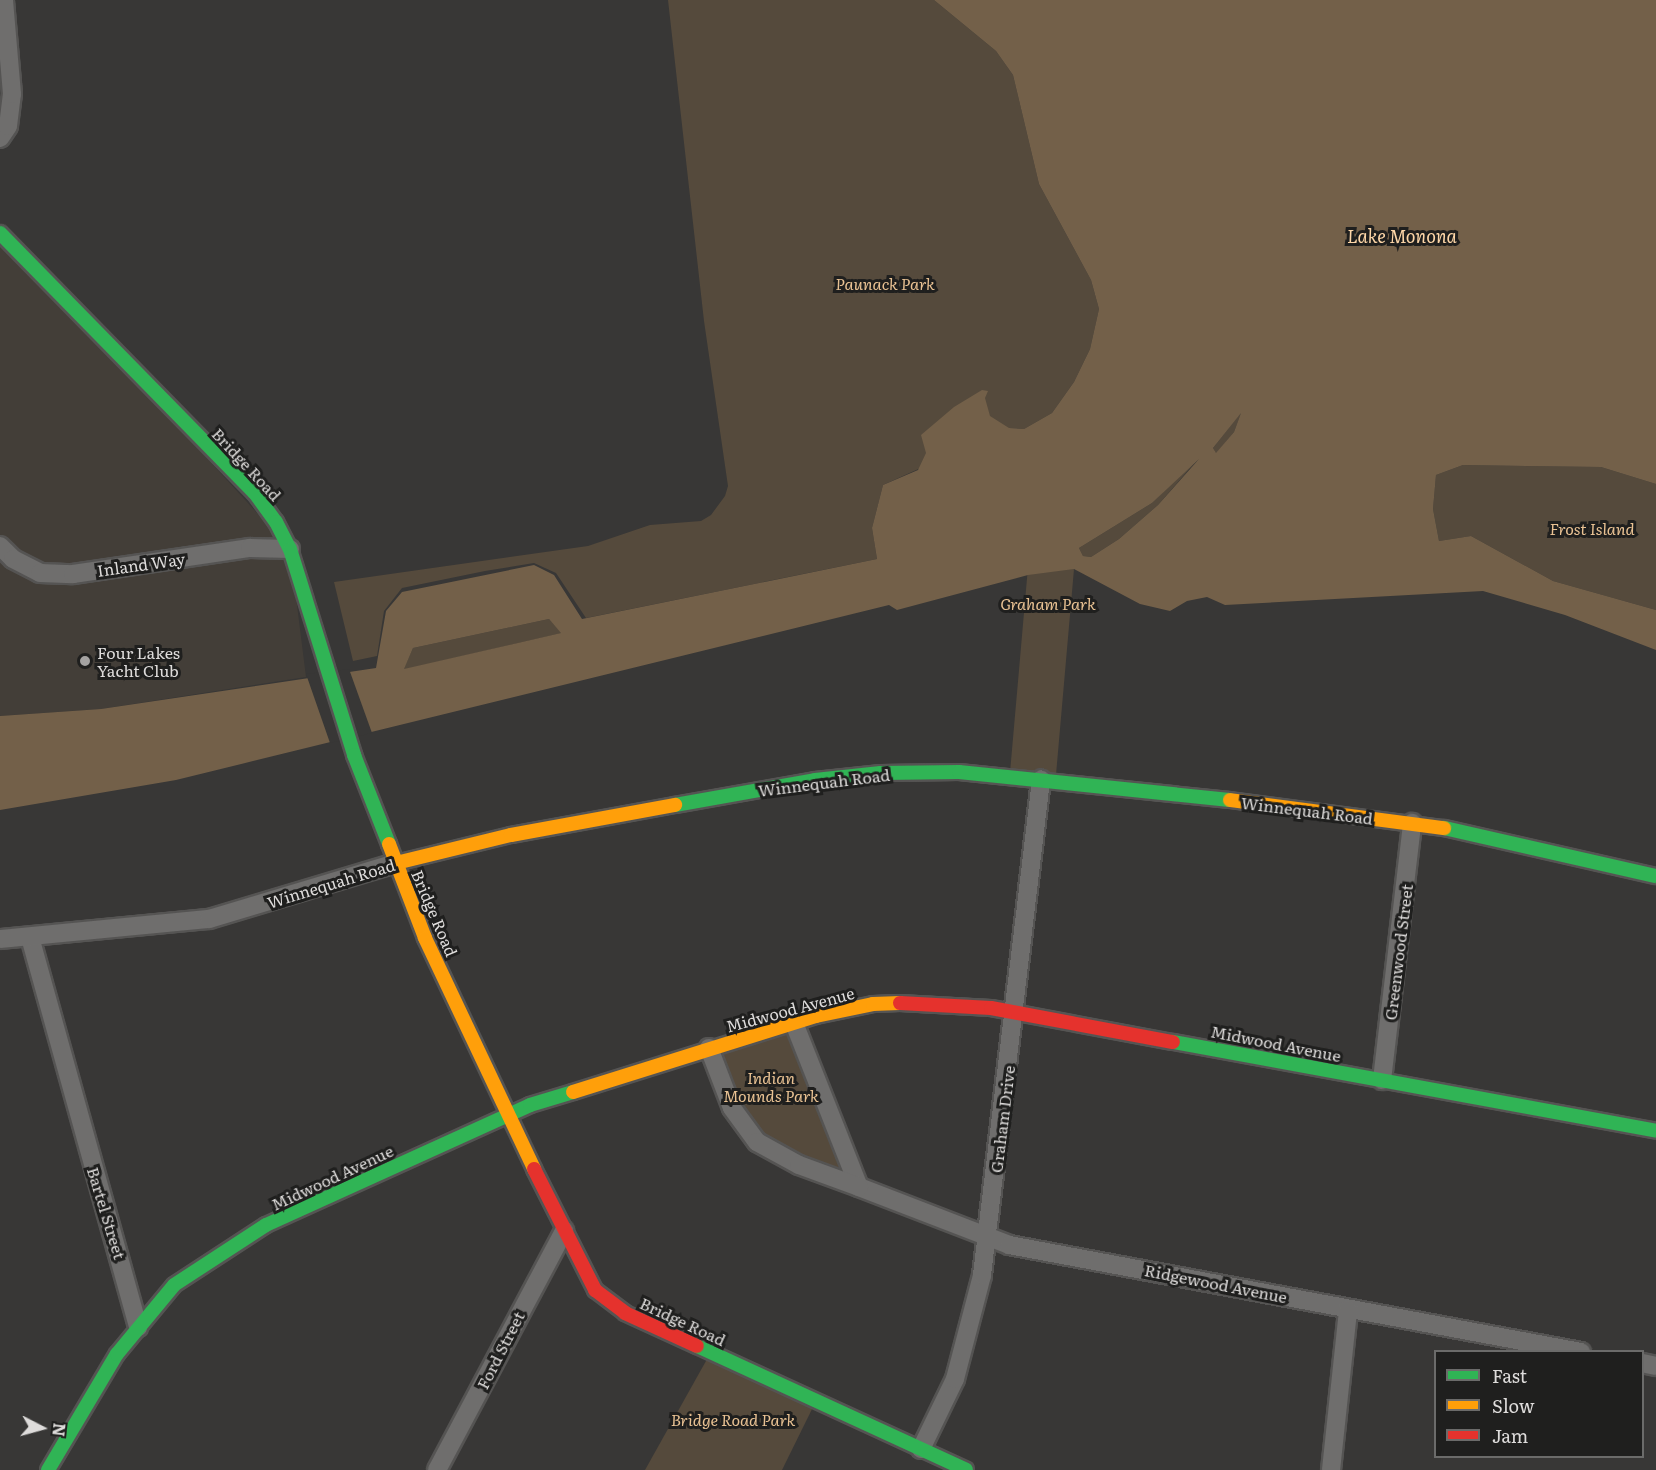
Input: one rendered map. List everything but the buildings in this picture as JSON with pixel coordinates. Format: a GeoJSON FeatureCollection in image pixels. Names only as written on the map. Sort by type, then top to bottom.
{"type":"FeatureCollection","features":[{"type":"Feature","properties":{"kind":"street"},"geometry":{"type":"LineString","coordinates":[[0,138],[8,126],[12,94],[4,0]]}},
{"type":"Feature","properties":{"kind":"street","name":"Bridge Road"},"geometry":{"type":"LineString","coordinates":[[0,233],[254,492],[276,522],[290,549],[323,663],[354,755],[425,938],[511,1114],[564,1231],[595,1290],[625,1313],[966,1470]]}},
{"type":"Feature","properties":{"kind":"street","name":"Inland Way"},"geometry":{"type":"LineString","coordinates":[[0,546],[14,559],[40,573],[73,574],[250,548],[290,549]]}},
{"type":"Feature","properties":{"kind":"street","name":"Winnequah Road"},"geometry":{"type":"LineString","coordinates":[[0,939],[209,919],[396,863],[511,835],[815,780],[881,773],[959,772],[1041,779],[1412,823],[1502,837],[1656,876]]}},
{"type":"Feature","properties":{"kind":"street","name":"Graham Drive"},"geometry":{"type":"LineString","coordinates":[[921,1449],[955,1379],[972,1322],[987,1238],[1041,779]]}},
{"type":"Feature","properties":{"kind":"street","name":"Greenwood Street"},"geometry":{"type":"LineString","coordinates":[[1382,1080],[1412,823]]}},
{"type":"Feature","properties":{"kind":"street","name":"Bartel Street"},"geometry":{"type":"LineString","coordinates":[[30,937],[138,1327]]}},
{"type":"Feature","properties":{"kind":"street","name":"Midwood Avenue"},"geometry":{"type":"LineString","coordinates":[[138,1327],[186,1276],[266,1226],[511,1114],[565,1092],[709,1048],[794,1023],[873,1004],[919,1002],[1014,1011],[1656,1131]]}},
{"type":"Feature","properties":{"kind":"street"},"geometry":{"type":"LineString","coordinates":[[794,1023],[859,1187]]}},
{"type":"Feature","properties":{"kind":"street","name":"Ridgewood Avenue"},"geometry":{"type":"LineString","coordinates":[[709,1048],[732,1108],[757,1142],[799,1165],[987,1238],[1348,1310],[1570,1350]]}},
{"type":"Feature","properties":{"kind":"street","name":"Ford Street"},"geometry":{"type":"LineString","coordinates":[[437,1470],[564,1231]]}},
{"type":"Feature","properties":{"kind":"street"},"geometry":{"type":"LineString","coordinates":[[1331,1470],[1348,1310]]}},
{"type":"Feature","properties":{"kind":"street"},"geometry":{"type":"LineString","coordinates":[[48,1470],[102,1375],[138,1327]]}},
{"type":"Feature","properties":{"kind":"shaded area"},"geometry":{"type":"Polygon","coordinates":[[[0,232],[290,549],[306,677],[101,709],[0,716],[0,232]]]}},
{"type":"Feature","properties":{"kind":"green space","name":"Paunack Park"},"geometry":{"type":"Polygon","coordinates":[[[668,0],[934,0],[996,51],[1013,75],[1039,184],[1091,280],[1099,309],[1090,349],[1074,382],[1052,413],[1024,429],[1009,428],[883,485],[872,528],[877,559],[586,618],[556,573],[534,563],[485,571],[402,588],[384,611],[377,656],[353,661],[334,582],[588,546],[650,525],[701,521],[711,515],[725,496],[728,486],[704,321],[668,0]]]}},
{"type":"Feature","properties":{"kind":"green space"},"geometry":{"type":"Polygon","coordinates":[[[1242,411],[1234,432],[1216,454],[1213,448],[1242,411]]]}},
{"type":"Feature","properties":{"kind":"green space"},"geometry":{"type":"Polygon","coordinates":[[[1205,451],[1158,505],[1119,539],[1091,557],[1083,556],[1079,548],[1152,503],[1205,451]]]}},
{"type":"Feature","properties":{"kind":"green space","name":"Frost Island"},"geometry":{"type":"Polygon","coordinates":[[[1463,465],[1601,467],[1656,484],[1656,610],[1553,581],[1471,536],[1439,541],[1433,509],[1436,475],[1463,465]]]}},
{"type":"Feature","properties":{"kind":"green space","name":"Graham Park"},"geometry":{"type":"Polygon","coordinates":[[[1028,565],[1074,569],[1056,774],[1010,770],[1028,565]]]}},
{"type":"Feature","properties":{"kind":"green space"},"geometry":{"type":"Polygon","coordinates":[[[549,619],[562,633],[403,670],[413,648],[549,619]]]}},
{"type":"Feature","properties":{"kind":"green space","name":"Indian Mounds Park"},"geometry":{"type":"Polygon","coordinates":[[[794,1023],[859,1187],[757,1142],[709,1048],[794,1023]]]}},
{"type":"Feature","properties":{"kind":"green space","name":"Bridge Road Park"},"geometry":{"type":"Polygon","coordinates":[[[711,1352],[816,1401],[782,1470],[645,1470],[711,1352]]]}},
{"type":"Feature","properties":{"kind":"water","name":"Lake Monona"},"geometry":{"type":"Polygon","coordinates":[[[934,0],[1656,0],[1656,484],[1601,467],[1463,465],[1436,475],[1433,509],[1439,541],[1471,536],[1553,581],[1656,610],[1656,650],[1565,615],[1483,591],[1225,605],[1207,597],[1187,601],[1170,611],[1140,604],[1074,569],[1028,575],[897,610],[889,605],[176,780],[0,810],[0,716],[101,709],[376,668],[386,611],[402,592],[534,565],[554,575],[582,619],[877,559],[872,528],[883,485],[918,470],[926,453],[921,435],[954,407],[982,390],[988,391],[985,398],[990,416],[1009,428],[1024,429],[1052,413],[1074,382],[1090,349],[1099,309],[1091,280],[1039,184],[1013,75],[996,51],[934,0]],[[1241,413],[1213,448],[1216,453],[1234,432],[1241,413]],[[1199,459],[1152,503],[1079,548],[1083,556],[1091,557],[1119,539],[1158,505],[1199,459]],[[549,619],[413,648],[404,669],[561,633],[549,619]]]}},
{"type":"Feature","properties":{"kind":"pier"},"geometry":{"type":"Polygon","coordinates":[[[349,669],[372,733],[330,743],[306,674],[349,669]]]}},
{"type":"Feature","properties":{"kind":"traffic: fast"},"geometry":{"type":"LineString","coordinates":[[0,233],[254,492],[276,522],[290,549],[354,755],[389,844]]}},
{"type":"Feature","properties":{"kind":"traffic: fast"},"geometry":{"type":"LineString","coordinates":[[675,805],[815,780],[881,773],[959,772],[1230,800]]}},
{"type":"Feature","properties":{"kind":"traffic: fast"},"geometry":{"type":"LineString","coordinates":[[1444,828],[1656,876]]}},
{"type":"Feature","properties":{"kind":"traffic: fast"},"geometry":{"type":"LineString","coordinates":[[1173,1042],[1656,1131]]}},
{"type":"Feature","properties":{"kind":"traffic: fast"},"geometry":{"type":"LineString","coordinates":[[48,1470],[117,1354],[174,1285],[266,1225],[530,1105],[573,1092]]}},
{"type":"Feature","properties":{"kind":"traffic: fast"},"geometry":{"type":"LineString","coordinates":[[697,1346],[966,1470]]}},
{"type":"Feature","properties":{"kind":"traffic: slow"},"geometry":{"type":"LineString","coordinates":[[1230,800],[1444,828]]}},
{"type":"Feature","properties":{"kind":"traffic: slow"},"geometry":{"type":"LineString","coordinates":[[396,863],[511,835],[675,805]]}},
{"type":"Feature","properties":{"kind":"traffic: slow"},"geometry":{"type":"LineString","coordinates":[[389,844],[425,938],[534,1169]]}},
{"type":"Feature","properties":{"kind":"traffic: slow"},"geometry":{"type":"LineString","coordinates":[[573,1092],[816,1016],[873,1004],[900,1003]]}},
{"type":"Feature","properties":{"kind":"traffic: jam"},"geometry":{"type":"LineString","coordinates":[[900,1003],[991,1008],[1173,1042]]}},
{"type":"Feature","properties":{"kind":"traffic: jam"},"geometry":{"type":"LineString","coordinates":[[534,1169],[595,1290],[625,1313],[697,1346]]}},
{"type":"Feature","properties":{"kind":"place","name":"Four Lakes Yacht Club"},"geometry":{"type":"Point","coordinates":[85,661]}}]}
